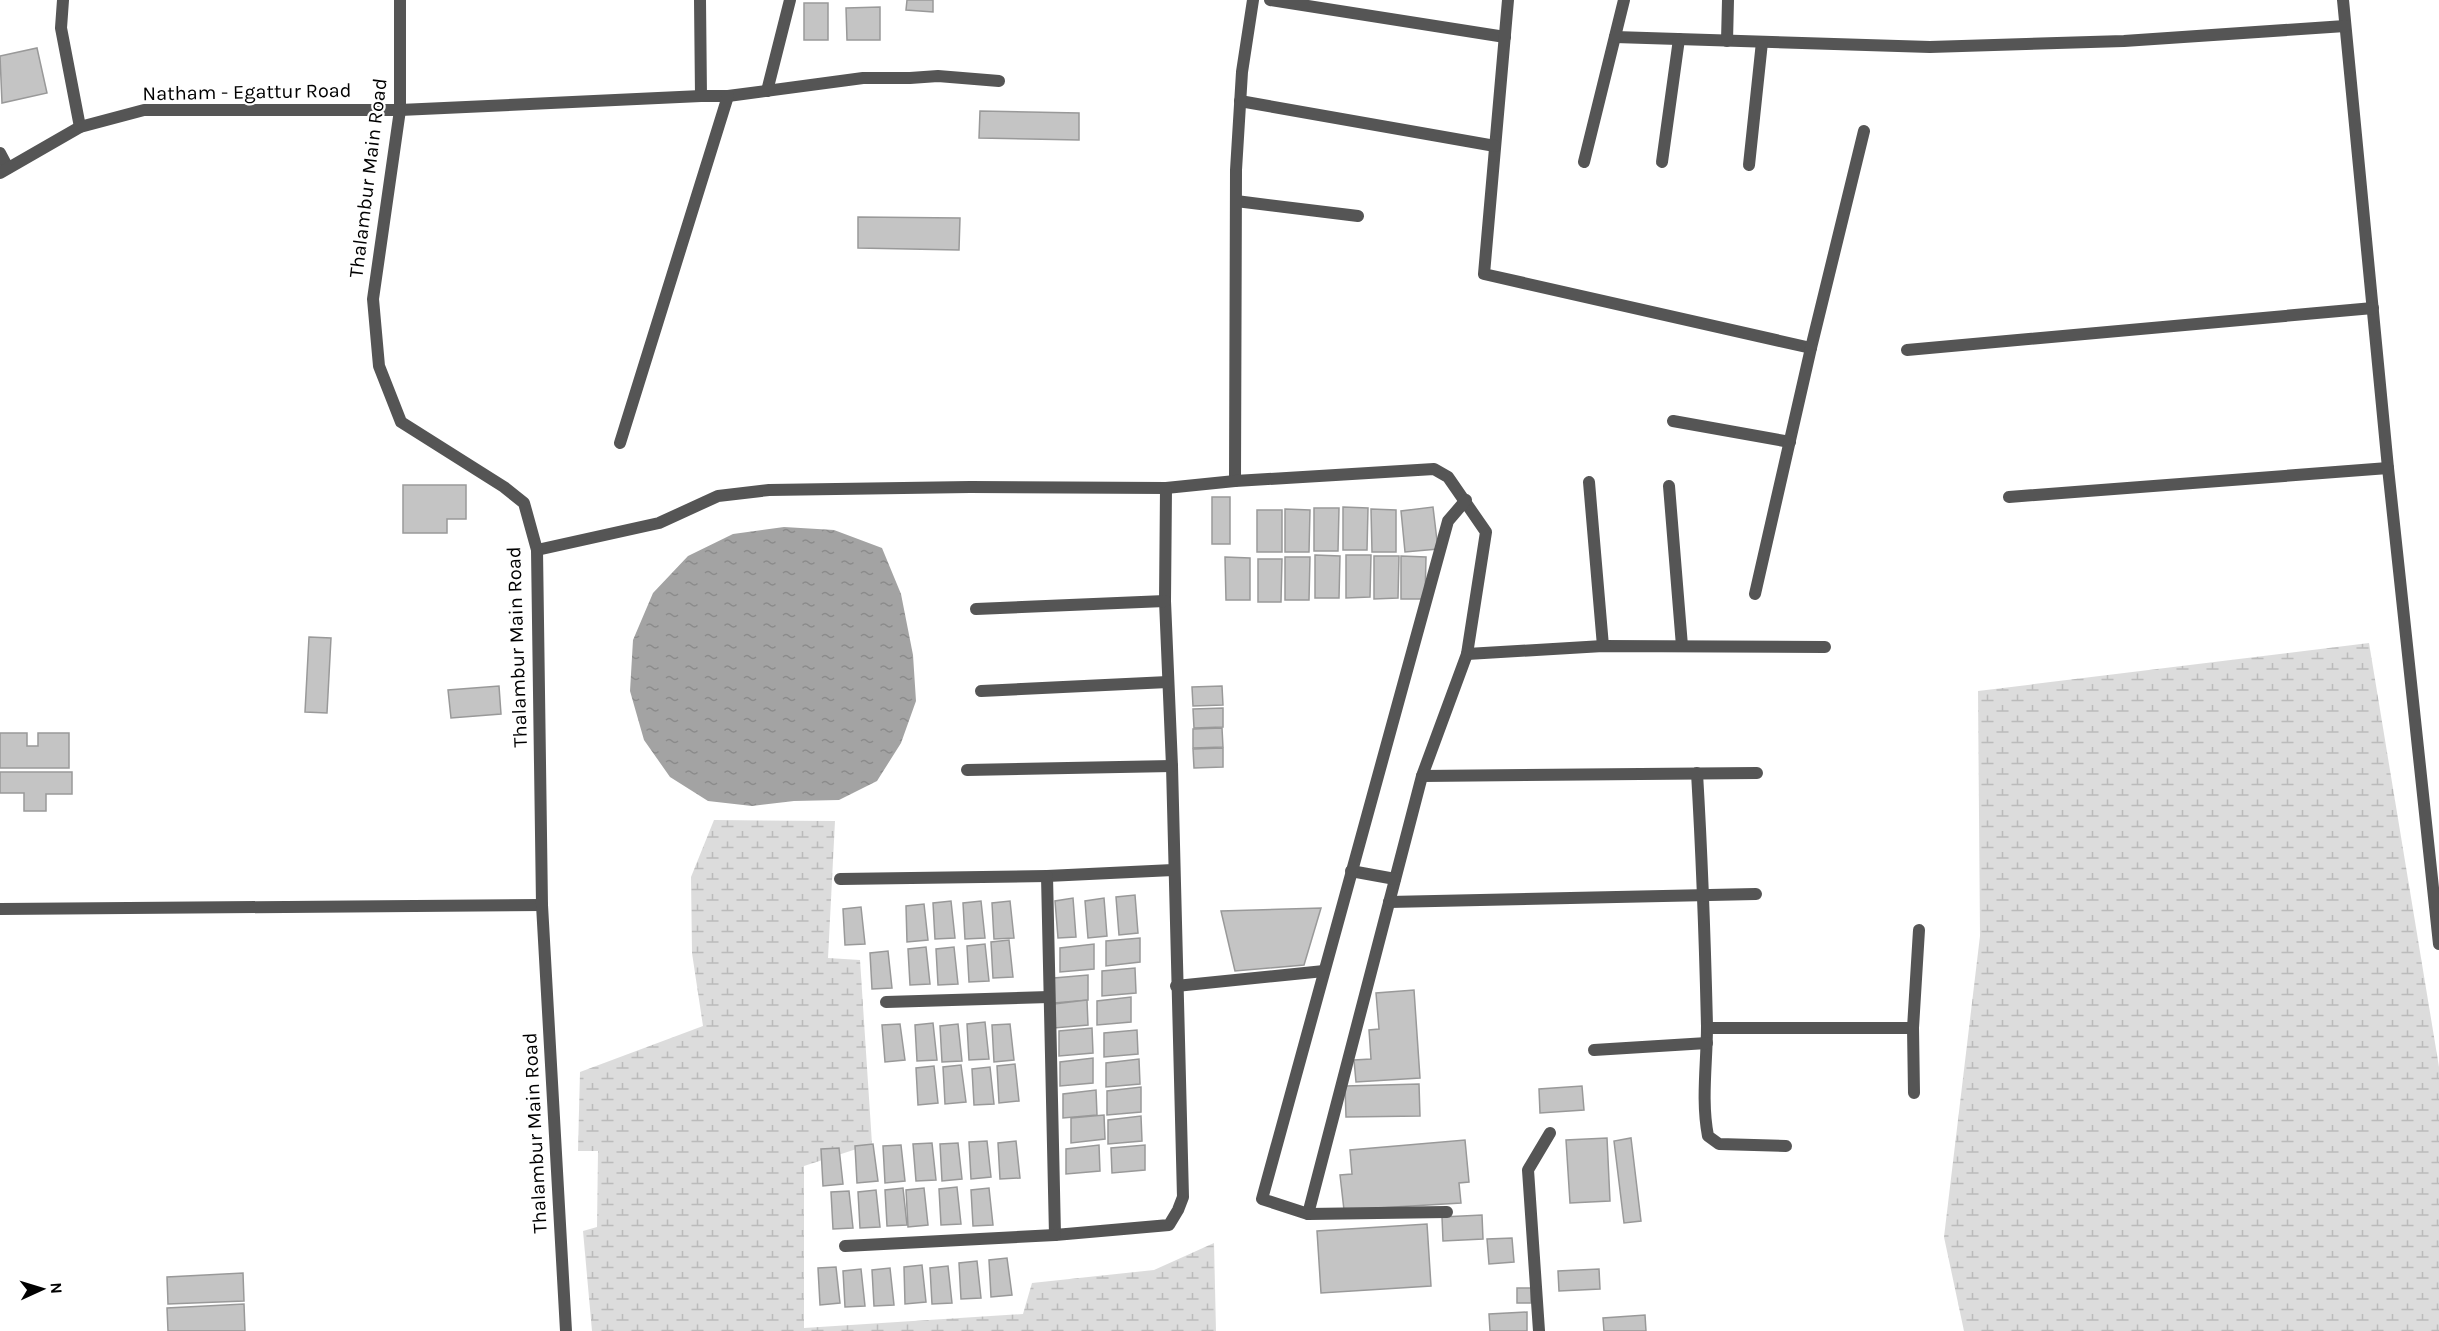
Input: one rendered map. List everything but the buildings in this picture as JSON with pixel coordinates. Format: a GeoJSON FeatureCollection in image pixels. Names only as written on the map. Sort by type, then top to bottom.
{"type":"FeatureCollection","features":[{"type":"Feature","properties":{"kind":"street"},"geometry":{"type":"LineString","coordinates":[[63,0],[61,28],[80,127]]}},
{"type":"Feature","properties":{"kind":"street","name":"Thalambur Main Road"},"geometry":{"type":"LineString","coordinates":[[400,0],[400,110],[373,299],[379,366],[401,422],[524,503],[537,550],[542,905],[566,1331]]}},
{"type":"Feature","properties":{"kind":"street"},"geometry":{"type":"LineString","coordinates":[[700,0],[701,96]]}},
{"type":"Feature","properties":{"kind":"street"},"geometry":{"type":"LineString","coordinates":[[767,91],[790,0]]}},
{"type":"Feature","properties":{"kind":"street"},"geometry":{"type":"LineString","coordinates":[[1235,481],[1236,201],[1240,101],[1253,0]]}},
{"type":"Feature","properties":{"kind":"street"},"geometry":{"type":"LineString","coordinates":[[1270,0],[1505,37]]}},
{"type":"Feature","properties":{"kind":"street"},"geometry":{"type":"LineString","coordinates":[[1508,0],[1484,274],[1811,348]]}},
{"type":"Feature","properties":{"kind":"street"},"geometry":{"type":"LineString","coordinates":[[1584,162],[1624,0]]}},
{"type":"Feature","properties":{"kind":"street"},"geometry":{"type":"LineString","coordinates":[[1727,41],[1728,0]]}},
{"type":"Feature","properties":{"kind":"street"},"geometry":{"type":"LineString","coordinates":[[2343,0],[2388,468],[2439,944]]}},
{"type":"Feature","properties":{"kind":"street"},"geometry":{"type":"LineString","coordinates":[[1615,37],[1941,47],[2124,41],[2345,26]]}},
{"type":"Feature","properties":{"kind":"street"},"geometry":{"type":"LineString","coordinates":[[1662,162],[1679,39]]}},
{"type":"Feature","properties":{"kind":"street"},"geometry":{"type":"LineString","coordinates":[[1749,165],[1762,42]]}},
{"type":"Feature","properties":{"kind":"street","name":"Natham - Egattur Road"},"geometry":{"type":"LineString","coordinates":[[4,170],[80,127],[144,110],[400,110],[728,96],[863,78],[938,76],[999,81]]}},
{"type":"Feature","properties":{"kind":"street"},"geometry":{"type":"LineString","coordinates":[[620,443],[728,96]]}},
{"type":"Feature","properties":{"kind":"street"},"geometry":{"type":"LineString","coordinates":[[1240,101],[1495,146]]}},
{"type":"Feature","properties":{"kind":"street"},"geometry":{"type":"LineString","coordinates":[[1755,594],[1811,348],[1864,131]]}},
{"type":"Feature","properties":{"kind":"street"},"geometry":{"type":"LineString","coordinates":[[0,153],[4,170]]}},
{"type":"Feature","properties":{"kind":"street"},"geometry":{"type":"LineString","coordinates":[[1236,201],[1358,216]]}},
{"type":"Feature","properties":{"kind":"street"},"geometry":{"type":"LineString","coordinates":[[1907,350],[2373,308]]}},
{"type":"Feature","properties":{"kind":"street"},"geometry":{"type":"LineString","coordinates":[[1673,421],[1790,442]]}},
{"type":"Feature","properties":{"kind":"street"},"geometry":{"type":"LineString","coordinates":[[2008,497],[2388,468]]}},
{"type":"Feature","properties":{"kind":"street"},"geometry":{"type":"LineString","coordinates":[[537,550],[659,524],[718,496],[769,489],[1166,488],[1235,481],[1434,469],[1448,477],[1486,531],[1467,654],[1422,776],[1308,1214]]}},
{"type":"Feature","properties":{"kind":"street"},"geometry":{"type":"LineString","coordinates":[[1589,482],[1603,646]]}},
{"type":"Feature","properties":{"kind":"street"},"geometry":{"type":"LineString","coordinates":[[1669,486],[1682,646]]}},
{"type":"Feature","properties":{"kind":"street"},"geometry":{"type":"LineString","coordinates":[[845,1246],[1055,1235],[1169,1225],[1178,1210],[1184,1189],[1165,602],[1166,488]]}},
{"type":"Feature","properties":{"kind":"street"},"geometry":{"type":"LineString","coordinates":[[1447,1212],[1308,1214],[1262,1199],[1448,521],[1466,500]]}},
{"type":"Feature","properties":{"kind":"street"},"geometry":{"type":"LineString","coordinates":[[976,609],[1165,602]]}},
{"type":"Feature","properties":{"kind":"street"},"geometry":{"type":"LineString","coordinates":[[1467,654],[1603,646],[1825,647]]}},
{"type":"Feature","properties":{"kind":"street"},"geometry":{"type":"LineString","coordinates":[[981,691],[1168,682]]}},
{"type":"Feature","properties":{"kind":"street"},"geometry":{"type":"LineString","coordinates":[[967,770],[1172,766]]}},
{"type":"Feature","properties":{"kind":"street"},"geometry":{"type":"LineString","coordinates":[[1697,773],[1704,895],[1707,1028],[1704,1119],[1708,1136],[1719,1144],[1786,1146]]}},
{"type":"Feature","properties":{"kind":"street"},"geometry":{"type":"LineString","coordinates":[[1422,776],[1757,773]]}},
{"type":"Feature","properties":{"kind":"street"},"geometry":{"type":"LineString","coordinates":[[840,879],[1047,876],[1173,870]]}},
{"type":"Feature","properties":{"kind":"street"},"geometry":{"type":"LineString","coordinates":[[1351,871],[1395,879]]}},
{"type":"Feature","properties":{"kind":"street"},"geometry":{"type":"LineString","coordinates":[[1047,876],[1055,1235]]}},
{"type":"Feature","properties":{"kind":"street"},"geometry":{"type":"LineString","coordinates":[[1389,902],[1755,894]]}},
{"type":"Feature","properties":{"kind":"street"},"geometry":{"type":"LineString","coordinates":[[0,909],[542,905]]}},
{"type":"Feature","properties":{"kind":"street"},"geometry":{"type":"LineString","coordinates":[[1914,1093],[1912,1028],[1918,930]]}},
{"type":"Feature","properties":{"kind":"street"},"geometry":{"type":"LineString","coordinates":[[1176,986],[1324,971]]}},
{"type":"Feature","properties":{"kind":"street"},"geometry":{"type":"LineString","coordinates":[[886,1002],[1049,997]]}},
{"type":"Feature","properties":{"kind":"street"},"geometry":{"type":"LineString","coordinates":[[1707,1028],[1912,1028]]}},
{"type":"Feature","properties":{"kind":"street"},"geometry":{"type":"LineString","coordinates":[[1594,1050],[1707,1043]]}},
{"type":"Feature","properties":{"kind":"street"},"geometry":{"type":"LineString","coordinates":[[1539,1331],[1528,1170],[1550,1134]]}},
{"type":"Feature","properties":{"kind":"green space"},"geometry":{"type":"Polygon","coordinates":[[[2369,643],[2439,1067],[2439,1331],[1964,1331],[1944,1237],[1980,936],[1978,691],[2369,643]]]}},
{"type":"Feature","properties":{"kind":"green space"},"geometry":{"type":"Polygon","coordinates":[[[714,820],[835,821],[828,958],[860,960],[872,1144],[804,1166],[804,1328],[1023,1314],[1032,1283],[1154,1270],[1214,1243],[1216,1331],[592,1331],[583,1231],[597,1227],[598,1151],[578,1151],[580,1072],[703,1026],[692,953],[691,877],[714,820]]]}},
{"type":"Feature","properties":{"kind":"water"},"geometry":{"type":"Polygon","coordinates":[[[784,527],[834,530],[882,548],[901,594],[913,655],[916,701],[901,743],[877,781],[839,800],[794,801],[752,806],[708,801],[670,777],[644,740],[630,691],[633,640],[653,593],[688,556],[733,534],[784,527]]]}}]}
